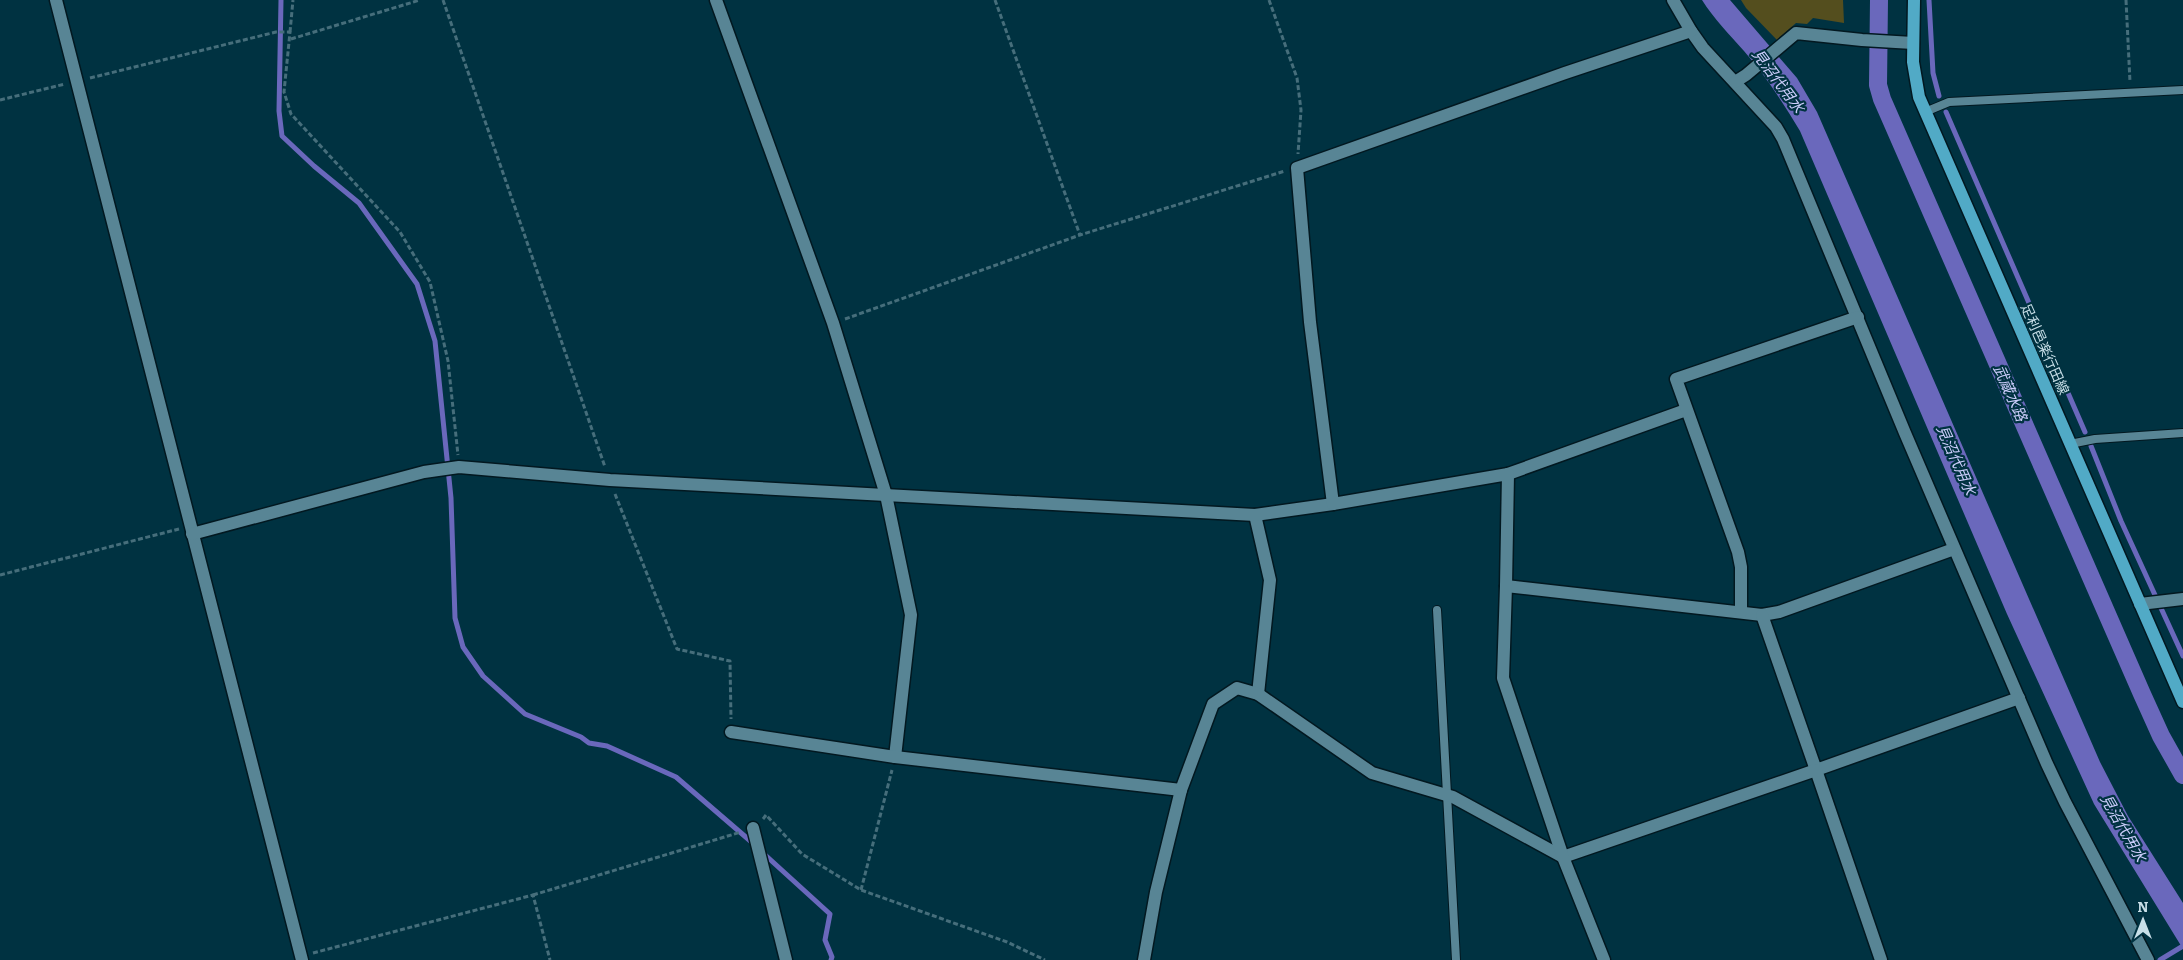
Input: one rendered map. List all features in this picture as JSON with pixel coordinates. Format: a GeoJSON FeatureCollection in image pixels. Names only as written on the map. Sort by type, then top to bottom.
{"type":"FeatureCollection","features":[{"type":"Feature","properties":{"kind":"main road","name":"足利邑楽行田線"},"geometry":{"type":"LineString","coordinates":[[1914,0],[1914,74],[1925,112],[2070,444],[2146,603],[2183,702]]}},
{"type":"Feature","properties":{"kind":"street"},"geometry":{"type":"LineString","coordinates":[[56,0],[301,958]]}},
{"type":"Feature","properties":{"kind":"street"},"geometry":{"type":"LineString","coordinates":[[716,0],[834,323],[886,495],[910,615],[895,757]]}},
{"type":"Feature","properties":{"kind":"street"},"geometry":{"type":"LineString","coordinates":[[1673,0],[1703,48],[1776,128],[1782,138],[1954,549],[2065,802],[2148,960]]}},
{"type":"Feature","properties":{"kind":"street"},"geometry":{"type":"LineString","coordinates":[[1333,504],[1310,322],[1297,168],[1565,73],[1691,31]]}},
{"type":"Feature","properties":{"kind":"street"},"geometry":{"type":"LineString","coordinates":[[1735,82],[1796,33],[1913,43]]}},
{"type":"Feature","properties":{"kind":"street"},"geometry":{"type":"LineString","coordinates":[[1741,612],[1740,559],[1676,379],[1858,317]]}},
{"type":"Feature","properties":{"kind":"street"},"geometry":{"type":"LineString","coordinates":[[191,530],[424,472],[459,467],[610,480],[1255,515],[1333,504],[1508,474],[1686,410]]}},
{"type":"Feature","properties":{"kind":"street"},"geometry":{"type":"LineString","coordinates":[[1508,474],[1503,678],[1563,856],[1604,960]]}},
{"type":"Feature","properties":{"kind":"street"},"geometry":{"type":"LineString","coordinates":[[1255,515],[1270,580],[1258,694]]}},
{"type":"Feature","properties":{"kind":"street"},"geometry":{"type":"LineString","coordinates":[[1506,586],[1762,615],[1779,612],[1954,549]]}},
{"type":"Feature","properties":{"kind":"street"},"geometry":{"type":"LineString","coordinates":[[2146,603],[2183,599]]}},
{"type":"Feature","properties":{"kind":"street"},"geometry":{"type":"LineString","coordinates":[[1762,615],[1881,960]]}},
{"type":"Feature","properties":{"kind":"street"},"geometry":{"type":"LineString","coordinates":[[1144,960],[1156,892],[1181,790],[1213,704],[1237,688],[1258,694],[1372,773],[1448,796],[1563,856],[1816,770],[2019,698]]}},
{"type":"Feature","properties":{"kind":"street"},"geometry":{"type":"LineString","coordinates":[[731,732],[895,757],[1181,790]]}},
{"type":"Feature","properties":{"kind":"street"},"geometry":{"type":"LineString","coordinates":[[754,834],[786,960]]}},
{"type":"Feature","properties":{"kind":"lane"},"geometry":{"type":"LineString","coordinates":[[1925,112],[1949,102],[2183,90]]}},
{"type":"Feature","properties":{"kind":"lane"},"geometry":{"type":"LineString","coordinates":[[2070,444],[2095,438],[2183,433]]}},
{"type":"Feature","properties":{"kind":"lane"},"geometry":{"type":"LineString","coordinates":[[1437,610],[1456,960]]}},
{"type":"Feature","properties":{"kind":"path"},"geometry":{"type":"LineString","coordinates":[[293,0],[291,39],[284,92],[291,114],[400,232],[430,282],[448,361],[459,467]]}},
{"type":"Feature","properties":{"kind":"path"},"geometry":{"type":"LineString","coordinates":[[291,39],[420,0]]}},
{"type":"Feature","properties":{"kind":"path"},"geometry":{"type":"LineString","coordinates":[[443,0],[610,480],[677,649],[730,661],[731,732]]}},
{"type":"Feature","properties":{"kind":"path"},"geometry":{"type":"LineString","coordinates":[[995,0],[1080,235]]}},
{"type":"Feature","properties":{"kind":"path"},"geometry":{"type":"LineString","coordinates":[[834,323],[1080,235],[1297,168],[1301,110],[1297,78],[1269,0]]}},
{"type":"Feature","properties":{"kind":"path"},"geometry":{"type":"LineString","coordinates":[[2126,0],[2130,93]]}},
{"type":"Feature","properties":{"kind":"path"},"geometry":{"type":"LineString","coordinates":[[0,100],[276,32],[290,32]]}},
{"type":"Feature","properties":{"kind":"path"},"geometry":{"type":"LineString","coordinates":[[0,575],[191,530]]}},
{"type":"Feature","properties":{"kind":"path"},"geometry":{"type":"LineString","coordinates":[[862,890],[895,757]]}},
{"type":"Feature","properties":{"kind":"path"},"geometry":{"type":"LineString","coordinates":[[301,958],[754,834],[766,815],[802,854],[862,890],[1007,942],[1045,960]]}},
{"type":"Feature","properties":{"kind":"path"},"geometry":{"type":"LineString","coordinates":[[533,895],[550,960]]}},
{"type":"Feature","properties":{"kind":"shaded area"},"geometry":{"type":"Polygon","coordinates":[[[1741,0],[1843,0],[1844,23],[1813,18],[1807,24],[1796,23],[1777,40],[1746,8],[1741,0]]]}},
{"type":"Feature","properties":{"kind":"water","name":"見沼代用水"},"geometry":{"type":"Polygon","coordinates":[[[1702,0],[1730,0],[1797,78],[1817,112],[2100,762],[2128,816],[2183,903],[2183,949],[2094,804],[2007,614],[1800,131],[1760,70],[1702,0]]]}},
{"type":"Feature","properties":{"kind":"waterway"},"geometry":{"type":"LineString","coordinates":[[281,0],[279,111],[282,136],[314,166],[359,203],[417,284],[435,341],[451,498],[455,618],[463,647],[483,676],[525,714],[581,737],[589,743],[607,746],[676,777],[755,845]]}},
{"type":"Feature","properties":{"kind":"waterway","name":"武蔵水路"},"geometry":{"type":"LineString","coordinates":[[1879,0],[1878,85],[1882,99],[2142,694],[2161,736],[2183,775]]}},
{"type":"Feature","properties":{"kind":"waterway"},"geometry":{"type":"LineString","coordinates":[[1929,0],[1933,73],[1939,96]]}},
{"type":"Feature","properties":{"kind":"waterway"},"geometry":{"type":"LineString","coordinates":[[1946,112],[2085,432]]}},
{"type":"Feature","properties":{"kind":"waterway"},"geometry":{"type":"LineString","coordinates":[[2091,446],[2121,521],[2183,656]]}},
{"type":"Feature","properties":{"kind":"waterway"},"geometry":{"type":"LineString","coordinates":[[763,853],[830,914],[825,940],[832,957],[831,960]]}},
{"type":"Feature","properties":{"kind":"waterway"},"geometry":{"type":"LineString","coordinates":[[2160,960],[2183,946]]}}]}
